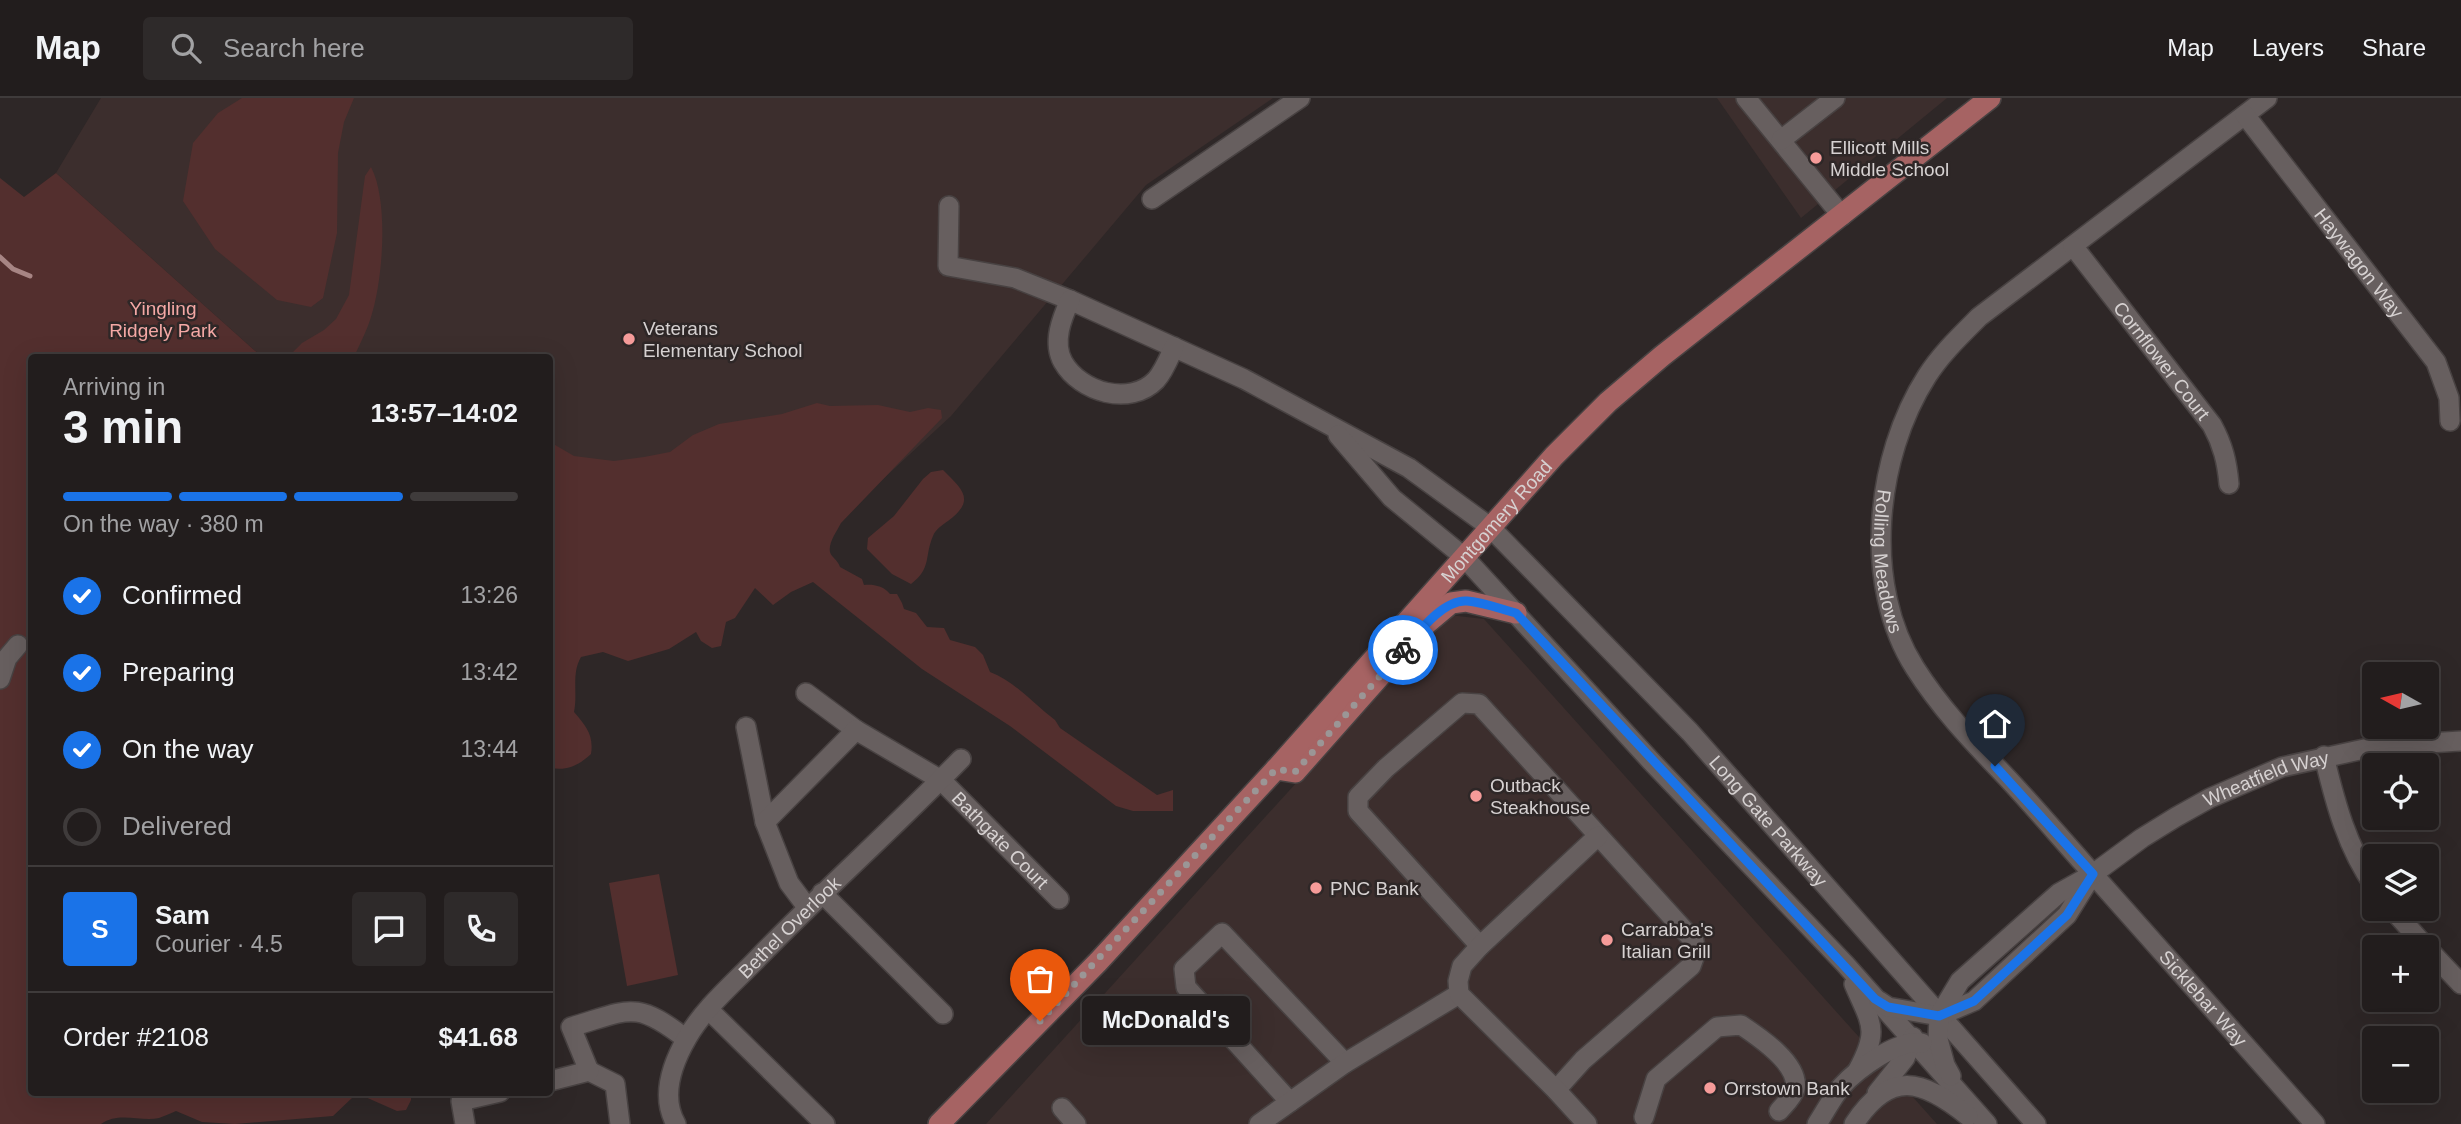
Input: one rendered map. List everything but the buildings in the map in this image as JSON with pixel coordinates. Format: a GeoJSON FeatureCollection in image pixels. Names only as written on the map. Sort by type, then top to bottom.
{"type":"FeatureCollection","features":[{"type":"Feature","properties":{"kind":"main road","name":"Montgomery Road"},"geometry":{"type":"LineString","coordinates":[[939,1124],[1098,962],[1276,769],[1554,456],[1608,402],[1990,98]]}},
{"type":"Feature","properties":{"kind":"main road"},"geometry":{"type":"LineString","coordinates":[[1276,769],[1295,772],[1426,624],[1451,603],[1466,601],[1516,613]]}},
{"type":"Feature","properties":{"kind":"street"},"geometry":{"type":"LineString","coordinates":[[1152,199],[1300,98]]}},
{"type":"Feature","properties":{"kind":"street"},"geometry":{"type":"LineString","coordinates":[[1746,98],[1842,216]]}},
{"type":"Feature","properties":{"kind":"street"},"geometry":{"type":"LineString","coordinates":[[1781,140],[1835,98]]}},
{"type":"Feature","properties":{"kind":"street","name":"Rolling Meadows"},"geometry":{"type":"LineString","coordinates":[[2093,874],[1952,720],[1914,666],[1903,645],[1888,599],[1881,520],[1886,477],[1908,410],[1927,376],[1950,346],[1979,317],[2267,98]]}},
{"type":"Feature","properties":{"kind":"street","name":"Haywagon Way"},"geometry":{"type":"LineString","coordinates":[[2245,116],[2437,362],[2449,398],[2450,421]]}},
{"type":"Feature","properties":{"kind":"street","name":"Long Gate Parkway"},"geometry":{"type":"LineString","coordinates":[[949,206],[948,266],[1015,278],[1244,379],[1409,468],[1490,527],[1690,732],[2036,1124]]}},
{"type":"Feature","properties":{"kind":"street","name":"Cornflower Court"},"geometry":{"type":"LineString","coordinates":[[2073,246],[2212,425],[2227,460],[2229,484]]}},
{"type":"Feature","properties":{"kind":"street"},"geometry":{"type":"LineString","coordinates":[[1070,300],[1059,331],[1062,360],[1074,375],[1089,387],[1105,393],[1121,394],[1140,390],[1154,382],[1174,347]]}},
{"type":"Feature","properties":{"kind":"street","name":"Long Gate Parkway"},"geometry":{"type":"LineString","coordinates":[[1329,424],[1392,498],[1464,557],[1844,964],[1987,1124]]}},
{"type":"Feature","properties":{"kind":"street"},"geometry":{"type":"LineString","coordinates":[[0,679],[7,658],[18,645]]}},
{"type":"Feature","properties":{"kind":"street","name":"Bathgate Court"},"geometry":{"type":"LineString","coordinates":[[806,693],[856,730],[941,780],[1059,899]]}},
{"type":"Feature","properties":{"kind":"street"},"geometry":{"type":"LineString","coordinates":[[1480,946],[1358,811],[1358,797],[1386,768],[1462,703],[1479,704],[1695,941],[1696,953],[1691,966],[1583,1060],[1556,1090]]}},
{"type":"Feature","properties":{"kind":"street"},"geometry":{"type":"LineString","coordinates":[[746,727],[765,822],[784,873],[807,907]]}},
{"type":"Feature","properties":{"kind":"street"},"geometry":{"type":"LineString","coordinates":[[765,822],[856,730]]}},
{"type":"Feature","properties":{"kind":"street","name":"Wheatfield Way"},"geometry":{"type":"LineString","coordinates":[[1939,1016],[1974,1001],[2067,915],[2093,874],[2142,838],[2210,798],[2282,767],[2324,756],[2378,746],[2461,740]]}},
{"type":"Feature","properties":{"kind":"street"},"geometry":{"type":"LineString","coordinates":[[2324,756],[2347,838],[2362,869]]}},
{"type":"Feature","properties":{"kind":"street","name":"Bethel Overlook"},"geometry":{"type":"LineString","coordinates":[[676,1124],[668,1103],[668,1088],[673,1069],[686,1040],[709,1010],[807,907],[961,759]]}},
{"type":"Feature","properties":{"kind":"street"},"geometry":{"type":"LineString","coordinates":[[1587,1124],[1459,993],[1458,981],[1462,966],[1480,946],[1598,836]]}},
{"type":"Feature","properties":{"kind":"street","name":"Sicklebar Way"},"geometry":{"type":"LineString","coordinates":[[2093,874],[2315,1124]]}},
{"type":"Feature","properties":{"kind":"street"},"geometry":{"type":"LineString","coordinates":[[822,893],[943,1014]]}},
{"type":"Feature","properties":{"kind":"street"},"geometry":{"type":"LineString","coordinates":[[2403,921],[2416,935]]}},
{"type":"Feature","properties":{"kind":"street"},"geometry":{"type":"LineString","coordinates":[[1290,1102],[1186,987],[1184,969],[1222,933],[1345,1063]]}},
{"type":"Feature","properties":{"kind":"street"},"geometry":{"type":"LineString","coordinates":[[2439,960],[2461,984]]}},
{"type":"Feature","properties":{"kind":"street"},"geometry":{"type":"LineString","coordinates":[[1844,964],[1870,1021],[1872,1038],[1857,1072]]}},
{"type":"Feature","properties":{"kind":"street"},"geometry":{"type":"LineString","coordinates":[[1854,1124],[1905,1058],[1912,1041],[1914,996],[1908,981]]}},
{"type":"Feature","properties":{"kind":"street"},"geometry":{"type":"LineString","coordinates":[[1259,1124],[1345,1063],[1459,993]]}},
{"type":"Feature","properties":{"kind":"street"},"geometry":{"type":"LineString","coordinates":[[1875,999],[1888,1007],[1939,1016],[1940,1046],[1945,1065],[1957,1090]]}},
{"type":"Feature","properties":{"kind":"street"},"geometry":{"type":"LineString","coordinates":[[620,1124],[615,1084],[589,1071],[570,1027],[628,1010],[662,1020],[686,1040]]}},
{"type":"Feature","properties":{"kind":"street"},"geometry":{"type":"LineString","coordinates":[[709,1010],[825,1124]]}},
{"type":"Feature","properties":{"kind":"street"},"geometry":{"type":"LineString","coordinates":[[1644,1117],[1656,1079],[1717,1027],[1741,1025],[1762,1039],[1788,1064],[1796,1076],[1795,1092],[1779,1111]]}},
{"type":"Feature","properties":{"kind":"street"},"geometry":{"type":"LineString","coordinates":[[1817,1124],[1840,1088],[1857,1072],[1895,1048],[1912,1041],[1940,1046],[1985,1066]]}},
{"type":"Feature","properties":{"kind":"street"},"geometry":{"type":"LineString","coordinates":[[553,1080],[589,1071]]}},
{"type":"Feature","properties":{"kind":"street"},"geometry":{"type":"LineString","coordinates":[[1867,1105],[1891,1087],[1919,1087],[1948,1100],[1978,1124]]}},
{"type":"Feature","properties":{"kind":"street"},"geometry":{"type":"LineString","coordinates":[[465,1124],[461,1101],[483,1096]]}},
{"type":"Feature","properties":{"kind":"street"},"geometry":{"type":"LineString","coordinates":[[1062,1108],[1076,1124]]}},
{"type":"Feature","properties":{"kind":"shaded area","name":"Veterans Elementary School"},"geometry":{"type":"Polygon","coordinates":[[[101,98],[1273,98],[1146,185],[951,416],[771,583],[553,523],[553,354],[259,354],[56,173],[101,98]]]}},
{"type":"Feature","properties":{"kind":"shaded area","name":"Ellicott Mills Middle School"},"geometry":{"type":"Polygon","coordinates":[[[1717,98],[1947,98],[1801,218],[1717,98]]]}},
{"type":"Feature","properties":{"kind":"shaded area"},"geometry":{"type":"Polygon","coordinates":[[[1449,615],[1484,619],[1937,1124],[986,1124],[1449,615]]]}},
{"type":"Feature","properties":{"kind":"green space"},"geometry":{"type":"Polygon","coordinates":[[[242,98],[354,98],[344,122],[338,153],[337,233],[323,298],[311,307],[277,300],[215,249],[183,201],[193,143],[218,113],[242,98]]]}},
{"type":"Feature","properties":{"kind":"green space"},"geometry":{"type":"Polygon","coordinates":[[[371,167],[380,200],[382,241],[379,283],[363,337],[355,354],[291,354],[336,319],[349,295],[365,176],[371,167]]]}},
{"type":"Feature","properties":{"kind":"green space","name":"Yingling Ridgely Park"},"geometry":{"type":"Polygon","coordinates":[[[56,173],[259,354],[28,354],[28,1096],[363,1096],[353,1097],[333,1116],[235,1124],[202,1122],[176,1111],[159,1118],[122,1117],[101,1124],[0,1124],[0,178],[24,197],[56,173]]]}},
{"type":"Feature","properties":{"kind":"green space"},"geometry":{"type":"Polygon","coordinates":[[[817,403],[830,406],[878,405],[910,412],[928,408],[941,410],[942,418],[841,523],[832,541],[831,554],[840,567],[862,579],[864,585],[878,586],[890,594],[897,594],[904,609],[916,613],[927,627],[944,628],[950,640],[975,647],[983,655],[990,672],[1016,687],[1055,720],[1060,728],[1157,795],[1173,790],[1173,811],[1133,811],[1116,806],[1010,726],[922,669],[813,582],[791,592],[773,605],[755,588],[735,618],[726,622],[721,646],[712,648],[701,641],[696,632],[669,649],[628,661],[603,652],[581,657],[575,677],[574,712],[588,731],[591,754],[573,766],[553,768],[553,444],[574,456],[614,461],[670,452],[693,435],[719,424],[782,414],[817,403]]]}},
{"type":"Feature","properties":{"kind":"green space"},"geometry":{"type":"Polygon","coordinates":[[[943,470],[961,489],[964,501],[957,514],[934,534],[925,567],[911,584],[892,574],[867,549],[868,538],[894,516],[923,479],[931,472],[943,470]]]}},
{"type":"Feature","properties":{"kind":"green space"},"geometry":{"type":"Polygon","coordinates":[[[659,874],[678,975],[627,986],[609,883],[659,874]]]}},
{"type":"Feature","properties":{"kind":"green space"},"geometry":{"type":"Polygon","coordinates":[[[363,1096],[411,1096],[406,1110],[397,1111],[363,1096]]]}},
{"type":"Feature","properties":{"kind":"waterway"},"geometry":{"type":"LineString","coordinates":[[0,257],[13,269],[30,276]]}},
{"type":"Feature","properties":{"kind":"way so far"},"geometry":{"type":"LineString","coordinates":[[1040,1021],[1276,769],[1295,772],[1403,650]]}},
{"type":"Feature","properties":{"kind":"place","name":"Ellicott Mills Middle School"},"geometry":{"type":"Point","coordinates":[1816,158]}},
{"type":"Feature","properties":{"kind":"place","name":"Veterans Elementary School"},"geometry":{"type":"Point","coordinates":[629,339]}},
{"type":"Feature","properties":{"kind":"place","name":"Outback Steakhouse"},"geometry":{"type":"Point","coordinates":[1476,796]}},
{"type":"Feature","properties":{"kind":"place","name":"PNC Bank"},"geometry":{"type":"Point","coordinates":[1316,888]}},
{"type":"Feature","properties":{"kind":"place","name":"Carrabba's Italian Grill"},"geometry":{"type":"Point","coordinates":[1607,940]}},
{"type":"Feature","properties":{"kind":"place","name":"McDonald's"},"geometry":{"type":"Point","coordinates":[1040,1021]}},
{"type":"Feature","properties":{"kind":"place","name":"Orrstown Bank"},"geometry":{"type":"Point","coordinates":[1710,1088]}},
{"type":"Feature","properties":{"kind":"route"},"geometry":{"type":"LineString","coordinates":[[1403,650],[1426,624],[1451,603],[1466,601],[1516,613],[1875,999],[1888,1007],[1907,1011],[1939,1016],[1974,1001],[2067,915],[2093,874],[1995,766]]}}]}
